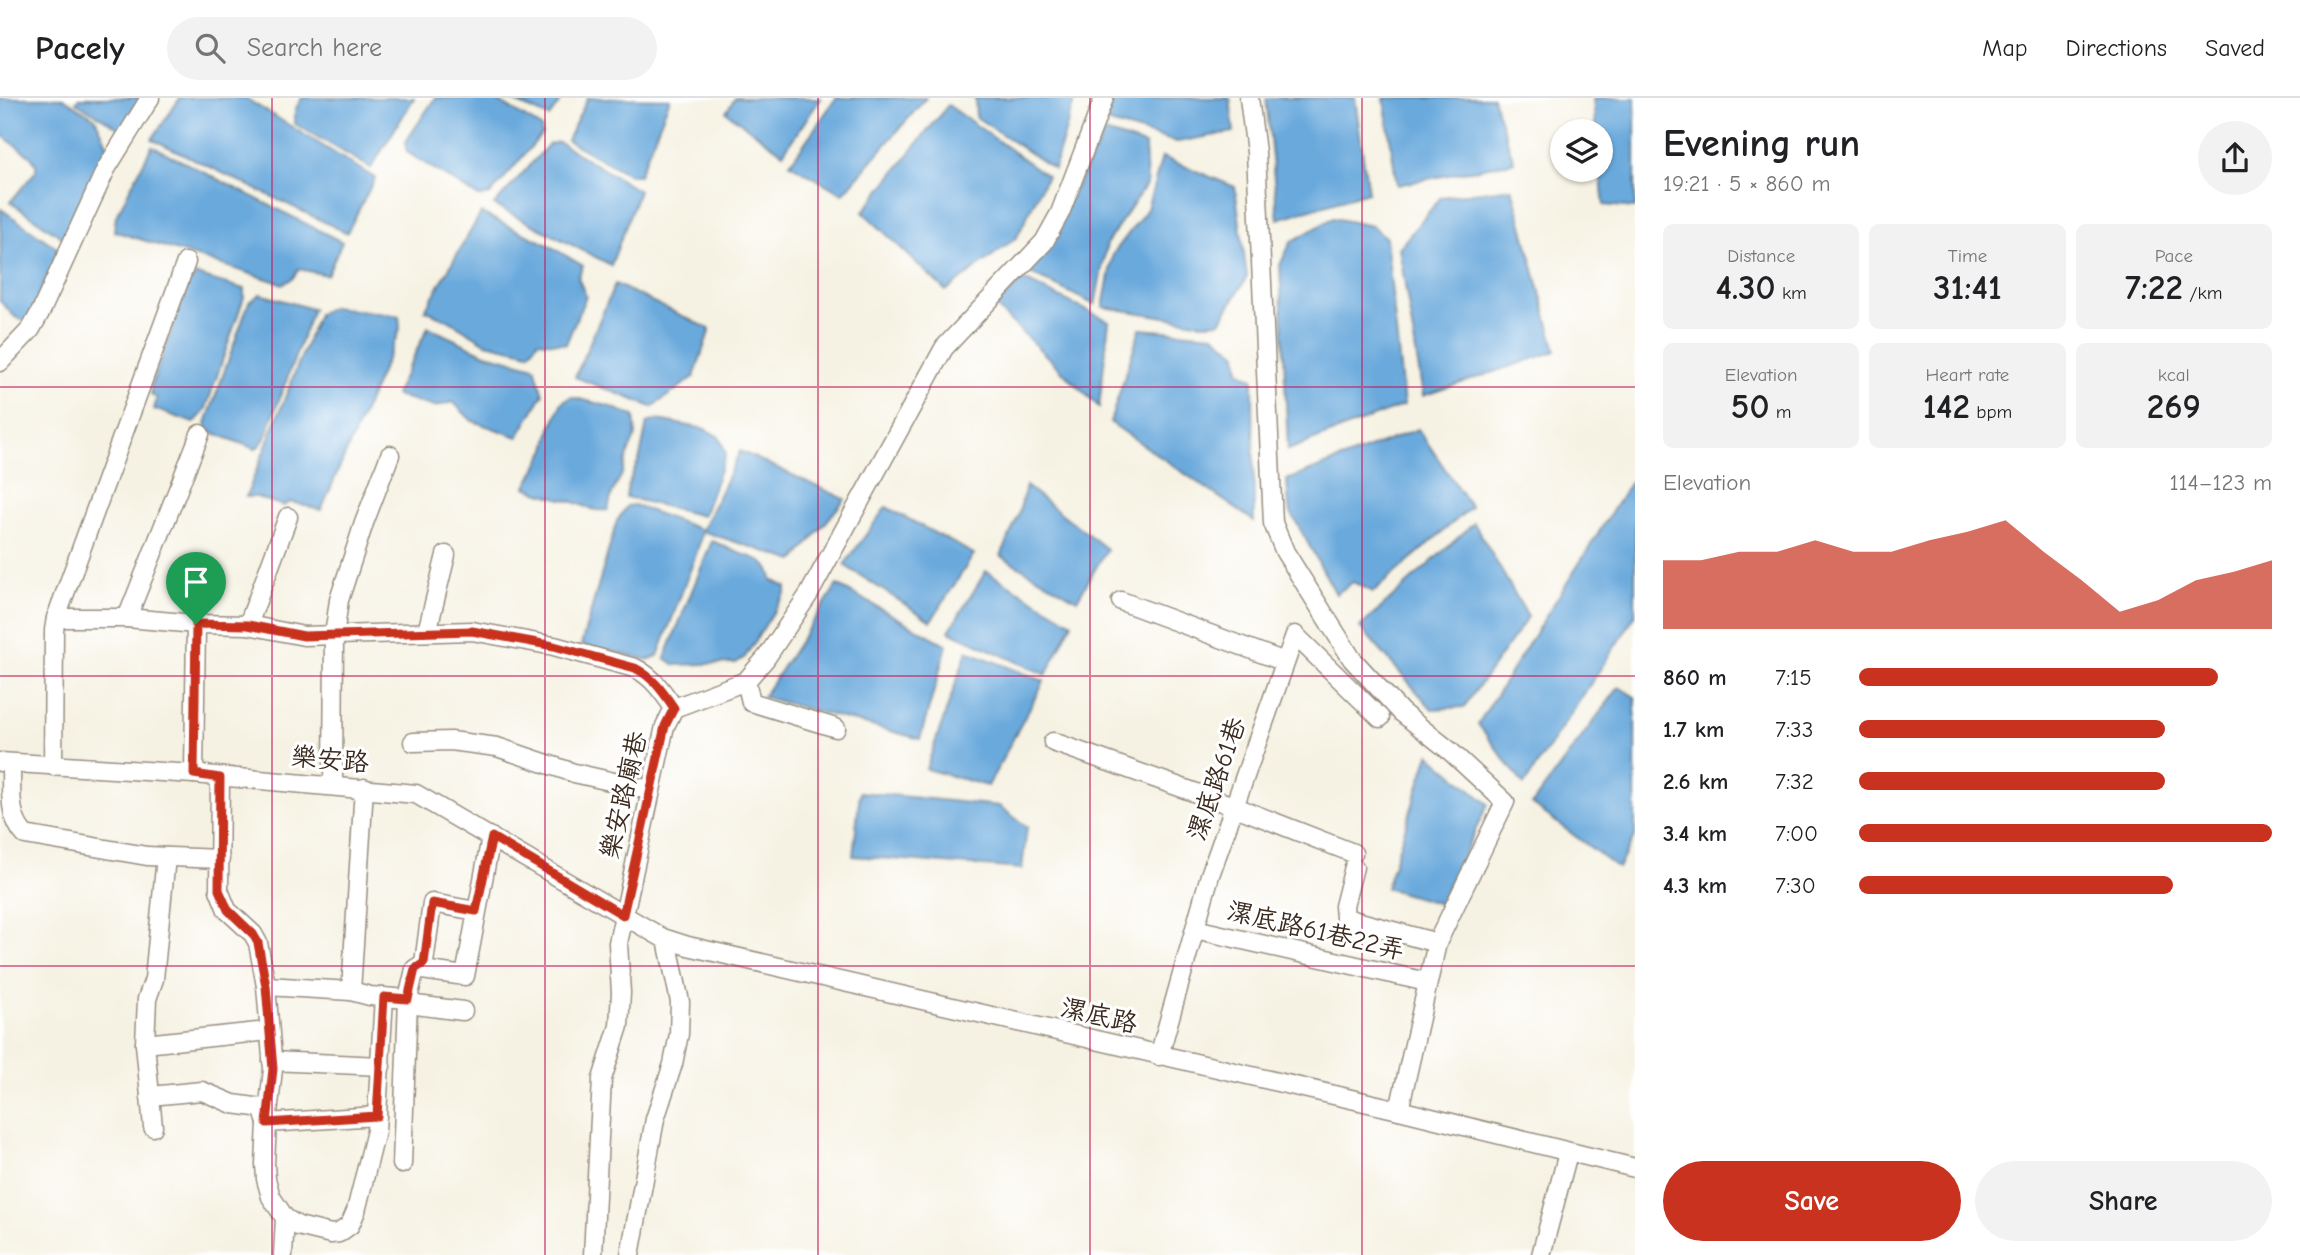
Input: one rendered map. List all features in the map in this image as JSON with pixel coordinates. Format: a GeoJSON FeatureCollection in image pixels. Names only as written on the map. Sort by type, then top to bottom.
{"type":"FeatureCollection","features":[{"type":"Feature","properties":{"kind":"street"},"geometry":{"type":"LineString","coordinates":[[0,362],[31,329],[106,169],[150,98]]}},
{"type":"Feature","properties":{"kind":"street"},"geometry":{"type":"LineString","coordinates":[[836,728],[751,702],[746,681],[766,659],[808,594],[944,348],[1044,242],[1060,213],[1104,98]]}},
{"type":"Feature","properties":{"kind":"street"},"geometry":{"type":"LineString","coordinates":[[1250,98],[1256,152],[1273,523],[1285,552],[1352,659],[1401,712],[1450,751],[1505,802],[1437,943],[1399,1111]]}},
{"type":"Feature","properties":{"kind":"street"},"geometry":{"type":"LineString","coordinates":[[53,766],[56,618],[186,262]]}},
{"type":"Feature","properties":{"kind":"street"},"geometry":{"type":"LineString","coordinates":[[127,618],[200,434]]}},
{"type":"Feature","properties":{"kind":"street"},"geometry":{"type":"LineString","coordinates":[[333,785],[334,636],[339,600],[390,455]]}},
{"type":"Feature","properties":{"kind":"street"},"geometry":{"type":"LineString","coordinates":[[248,625],[288,517]]}},
{"type":"Feature","properties":{"kind":"street"},"geometry":{"type":"LineString","coordinates":[[426,632],[446,555]]}},
{"type":"Feature","properties":{"kind":"street"},"geometry":{"type":"LineString","coordinates":[[1121,601],[1285,662]]}},
{"type":"Feature","properties":{"kind":"street"},"geometry":{"type":"LineString","coordinates":[[56,618],[127,618],[248,625],[292,635],[472,631],[493,634],[554,646],[635,668],[653,680],[674,708]]}},
{"type":"Feature","properties":{"kind":"street"},"geometry":{"type":"LineString","coordinates":[[194,774],[196,624]]}},
{"type":"Feature","properties":{"kind":"street","name":"漯底路61巷"},"geometry":{"type":"LineString","coordinates":[[1159,1056],[1233,806],[1295,635],[1380,718]]}},
{"type":"Feature","properties":{"kind":"street","name":"樂安路廟巷"},"geometry":{"type":"LineString","coordinates":[[593,1255],[602,1079],[619,1026],[621,993],[618,943],[665,726],[674,708],[746,681]]}},
{"type":"Feature","properties":{"kind":"street"},"geometry":{"type":"LineString","coordinates":[[413,742],[450,741],[497,747],[575,774],[650,790]]}},
{"type":"Feature","properties":{"kind":"street"},"geometry":{"type":"LineString","coordinates":[[1053,742],[1233,806],[1354,860],[1344,906],[1345,918],[1437,943]]}},
{"type":"Feature","properties":{"kind":"street"},"geometry":{"type":"LineString","coordinates":[[4,763],[12,811],[18,827],[25,835],[147,856],[220,859]]}},
{"type":"Feature","properties":{"kind":"street","name":"樂安路"},"geometry":{"type":"LineString","coordinates":[[4,763],[194,774],[416,794],[623,915]]}},
{"type":"Feature","properties":{"kind":"street"},"geometry":{"type":"LineString","coordinates":[[220,778],[219,890],[223,903],[253,934],[258,943],[266,986],[272,1061],[266,1179],[271,1197],[285,1218],[298,1226],[331,1234],[339,1233],[350,1225],[356,1211],[376,1131],[384,997]]}},
{"type":"Feature","properties":{"kind":"street"},"geometry":{"type":"LineString","coordinates":[[351,991],[364,788]]}},
{"type":"Feature","properties":{"kind":"street"},"geometry":{"type":"LineString","coordinates":[[415,969],[465,976],[492,837]]}},
{"type":"Feature","properties":{"kind":"street"},"geometry":{"type":"LineString","coordinates":[[153,1126],[145,1044],[147,999],[154,979],[166,857]]}},
{"type":"Feature","properties":{"kind":"street"},"geometry":{"type":"LineString","coordinates":[[402,1164],[408,999],[415,969],[424,963],[432,903],[476,911]]}},
{"type":"Feature","properties":{"kind":"street","name":"漯底路"},"geometry":{"type":"LineString","coordinates":[[623,915],[667,940],[1635,1168]]}},
{"type":"Feature","properties":{"kind":"street","name":"漯底路61巷22弄"},"geometry":{"type":"LineString","coordinates":[[1195,929],[1427,982]]}},
{"type":"Feature","properties":{"kind":"street"},"geometry":{"type":"LineString","coordinates":[[630,1255],[656,1119],[679,1034],[680,1002],[667,940]]}},
{"type":"Feature","properties":{"kind":"street"},"geometry":{"type":"LineString","coordinates":[[266,986],[351,991],[370,996],[408,999],[416,1005],[463,1011]]}},
{"type":"Feature","properties":{"kind":"street"},"geometry":{"type":"LineString","coordinates":[[145,1044],[268,1031]]}},
{"type":"Feature","properties":{"kind":"street"},"geometry":{"type":"LineString","coordinates":[[272,1061],[381,1066]]}},
{"type":"Feature","properties":{"kind":"street"},"geometry":{"type":"LineString","coordinates":[[150,1096],[202,1091],[233,1104],[262,1108],[267,1123]]}},
{"type":"Feature","properties":{"kind":"street"},"geometry":{"type":"LineString","coordinates":[[267,1123],[377,1116]]}},
{"type":"Feature","properties":{"kind":"street"},"geometry":{"type":"LineString","coordinates":[[1541,1255],[1568,1153]]}},
{"type":"Feature","properties":{"kind":"street"},"geometry":{"type":"LineString","coordinates":[[283,1255],[285,1218]]}},
{"type":"Feature","properties":{"kind":"water"},"geometry":{"type":"Polygon","coordinates":[[[0,98],[63,98],[95,118],[108,146],[66,240],[10,202],[36,171],[36,164],[30,156],[0,134],[0,98]]]}},
{"type":"Feature","properties":{"kind":"water"},"geometry":{"type":"Polygon","coordinates":[[[79,98],[146,98],[123,131],[76,102],[79,98]]]}},
{"type":"Feature","properties":{"kind":"water"},"geometry":{"type":"Polygon","coordinates":[[[180,98],[245,98],[375,178],[347,233],[152,139],[180,98]]]}},
{"type":"Feature","properties":{"kind":"water"},"geometry":{"type":"Polygon","coordinates":[[[302,98],[414,98],[371,168],[295,124],[295,110],[302,98]]]}},
{"type":"Feature","properties":{"kind":"water"},"geometry":{"type":"Polygon","coordinates":[[[435,98],[493,98],[541,127],[542,134],[490,195],[479,197],[407,152],[405,143],[435,98]]]}},
{"type":"Feature","properties":{"kind":"water"},"geometry":{"type":"Polygon","coordinates":[[[506,98],[563,98],[549,117],[506,98]]]}},
{"type":"Feature","properties":{"kind":"water"},"geometry":{"type":"Polygon","coordinates":[[[588,98],[670,99],[639,175],[630,175],[567,140],[588,98]]]}},
{"type":"Feature","properties":{"kind":"water"},"geometry":{"type":"Polygon","coordinates":[[[735,98],[821,98],[783,153],[726,112],[735,98]]]}},
{"type":"Feature","properties":{"kind":"water"},"geometry":{"type":"Polygon","coordinates":[[[836,98],[926,98],[843,194],[790,164],[836,98]]]}},
{"type":"Feature","properties":{"kind":"water"},"geometry":{"type":"Polygon","coordinates":[[[975,98],[1075,98],[1054,169],[976,117],[975,98]]]}},
{"type":"Feature","properties":{"kind":"water"},"geometry":{"type":"Polygon","coordinates":[[[1112,98],[1230,98],[1234,132],[1177,142],[1106,122],[1112,98]]]}},
{"type":"Feature","properties":{"kind":"water"},"geometry":{"type":"Polygon","coordinates":[[[1266,98],[1355,98],[1368,192],[1278,219],[1266,98]]]}},
{"type":"Feature","properties":{"kind":"water"},"geometry":{"type":"Polygon","coordinates":[[[1384,98],[1493,98],[1514,162],[1397,185],[1384,98]]]}},
{"type":"Feature","properties":{"kind":"water"},"geometry":{"type":"Polygon","coordinates":[[[1593,98],[1635,98],[1635,208],[1604,205],[1601,182],[1613,182],[1613,119],[1595,119],[1593,98]]]}},
{"type":"Feature","properties":{"kind":"water"},"geometry":{"type":"Polygon","coordinates":[[[948,105],[1047,176],[1017,237],[946,291],[863,212],[948,105]]]}},
{"type":"Feature","properties":{"kind":"water"},"geometry":{"type":"Polygon","coordinates":[[[1105,132],[1145,145],[1147,183],[1107,243],[1095,305],[1030,273],[1105,132]]]}},
{"type":"Feature","properties":{"kind":"water"},"geometry":{"type":"Polygon","coordinates":[[[559,142],[639,191],[611,265],[494,205],[549,144],[559,142]]]}},
{"type":"Feature","properties":{"kind":"water"},"geometry":{"type":"Polygon","coordinates":[[[152,146],[342,242],[327,275],[299,269],[292,279],[283,284],[114,231],[116,216],[152,146]]]}},
{"type":"Feature","properties":{"kind":"water"},"geometry":{"type":"Polygon","coordinates":[[[1162,157],[1235,187],[1247,277],[1220,322],[1202,323],[1103,307],[1113,254],[1147,209],[1162,157]]]}},
{"type":"Feature","properties":{"kind":"water"},"geometry":{"type":"Polygon","coordinates":[[[1512,188],[1556,351],[1423,396],[1399,248],[1441,197],[1512,188]]]}},
{"type":"Feature","properties":{"kind":"water"},"geometry":{"type":"Polygon","coordinates":[[[1,209],[60,250],[27,321],[15,317],[0,301],[1,209]]]}},
{"type":"Feature","properties":{"kind":"water"},"geometry":{"type":"Polygon","coordinates":[[[481,213],[548,245],[583,266],[578,278],[586,296],[566,344],[538,341],[530,353],[486,343],[448,320],[425,310],[481,213]]]}},
{"type":"Feature","properties":{"kind":"water"},"geometry":{"type":"Polygon","coordinates":[[[1333,218],[1372,226],[1386,238],[1404,405],[1288,450],[1280,265],[1291,242],[1333,218]]]}},
{"type":"Feature","properties":{"kind":"water"},"geometry":{"type":"Polygon","coordinates":[[[196,275],[244,289],[244,297],[205,411],[194,423],[154,409],[157,398],[151,395],[151,386],[189,283],[196,275]]]}},
{"type":"Feature","properties":{"kind":"water"},"geometry":{"type":"Polygon","coordinates":[[[1022,279],[1109,321],[1099,407],[996,307],[1022,279]]]}},
{"type":"Feature","properties":{"kind":"water"},"geometry":{"type":"Polygon","coordinates":[[[615,284],[710,329],[694,377],[652,407],[575,377],[615,284]]]}},
{"type":"Feature","properties":{"kind":"water"},"geometry":{"type":"Polygon","coordinates":[[[260,294],[313,309],[264,440],[256,449],[208,431],[206,423],[249,302],[260,294]]]}},
{"type":"Feature","properties":{"kind":"water"},"geometry":{"type":"Polygon","coordinates":[[[332,307],[399,316],[400,329],[321,510],[291,502],[283,506],[257,497],[246,497],[318,314],[332,307]]]}},
{"type":"Feature","properties":{"kind":"water"},"geometry":{"type":"Polygon","coordinates":[[[428,327],[483,353],[535,367],[543,394],[518,437],[472,421],[453,402],[434,407],[395,395],[428,327]]]}},
{"type":"Feature","properties":{"kind":"water"},"geometry":{"type":"Polygon","coordinates":[[[1140,329],[1214,335],[1237,354],[1239,371],[1253,379],[1254,521],[1110,422],[1140,329]]]}},
{"type":"Feature","properties":{"kind":"water"},"geometry":{"type":"Polygon","coordinates":[[[571,397],[634,416],[636,435],[612,493],[608,510],[593,509],[526,487],[546,449],[562,402],[571,397]]]}},
{"type":"Feature","properties":{"kind":"water"},"geometry":{"type":"Polygon","coordinates":[[[658,420],[705,429],[719,437],[726,453],[703,516],[626,497],[640,457],[647,423],[658,420]]]}},
{"type":"Feature","properties":{"kind":"water"},"geometry":{"type":"Polygon","coordinates":[[[1418,429],[1471,507],[1373,592],[1353,582],[1336,594],[1289,509],[1287,480],[1418,429]]]}},
{"type":"Feature","properties":{"kind":"water"},"geometry":{"type":"Polygon","coordinates":[[[740,451],[845,499],[794,561],[702,531],[698,549],[658,656],[648,660],[581,645],[617,521],[627,506],[634,505],[702,530],[740,451]]]}},
{"type":"Feature","properties":{"kind":"water"},"geometry":{"type":"Polygon","coordinates":[[[1635,475],[1635,616],[1524,785],[1478,724],[1635,475]]]}},
{"type":"Feature","properties":{"kind":"water"},"geometry":{"type":"Polygon","coordinates":[[[1026,486],[1107,549],[1077,600],[1001,556],[1018,516],[1026,486]]]}},
{"type":"Feature","properties":{"kind":"water"},"geometry":{"type":"Polygon","coordinates":[[[886,507],[974,554],[931,621],[844,565],[886,507]]]}},
{"type":"Feature","properties":{"kind":"water"},"geometry":{"type":"Polygon","coordinates":[[[1474,523],[1528,617],[1464,707],[1432,709],[1360,627],[1474,523]]]}},
{"type":"Feature","properties":{"kind":"water"},"geometry":{"type":"Polygon","coordinates":[[[712,541],[760,561],[768,569],[772,580],[786,587],[786,592],[745,657],[736,663],[675,665],[665,658],[712,541]]]}},
{"type":"Feature","properties":{"kind":"water"},"geometry":{"type":"Polygon","coordinates":[[[986,571],[1072,623],[1046,675],[949,631],[986,571]]]}},
{"type":"Feature","properties":{"kind":"water"},"geometry":{"type":"Polygon","coordinates":[[[837,585],[947,645],[920,739],[763,697],[837,585]]]}},
{"type":"Feature","properties":{"kind":"water"},"geometry":{"type":"Polygon","coordinates":[[[967,651],[1044,681],[988,786],[926,769],[967,651]]]}},
{"type":"Feature","properties":{"kind":"water"},"geometry":{"type":"Polygon","coordinates":[[[1619,687],[1635,697],[1635,836],[1618,868],[1532,804],[1619,687]]]}},
{"type":"Feature","properties":{"kind":"water"},"geometry":{"type":"Polygon","coordinates":[[[1429,754],[1488,804],[1440,904],[1386,888],[1429,754]]]}},
{"type":"Feature","properties":{"kind":"water"},"geometry":{"type":"Polygon","coordinates":[[[860,792],[999,806],[1027,827],[1022,869],[853,856],[860,792]]]}},
{"type":"Feature","properties":{"kind":"route"},"geometry":{"type":"LineString","coordinates":[[196,624],[260,626],[304,636],[472,631],[503,636],[554,646],[635,668],[647,674],[659,686],[674,708],[665,726],[623,915],[492,837],[476,911],[432,903],[424,963],[415,969],[408,999],[384,997],[377,1116],[267,1123],[273,1069],[266,986],[258,943],[244,923],[228,910],[219,890],[220,778],[194,774],[196,624]]}}]}
